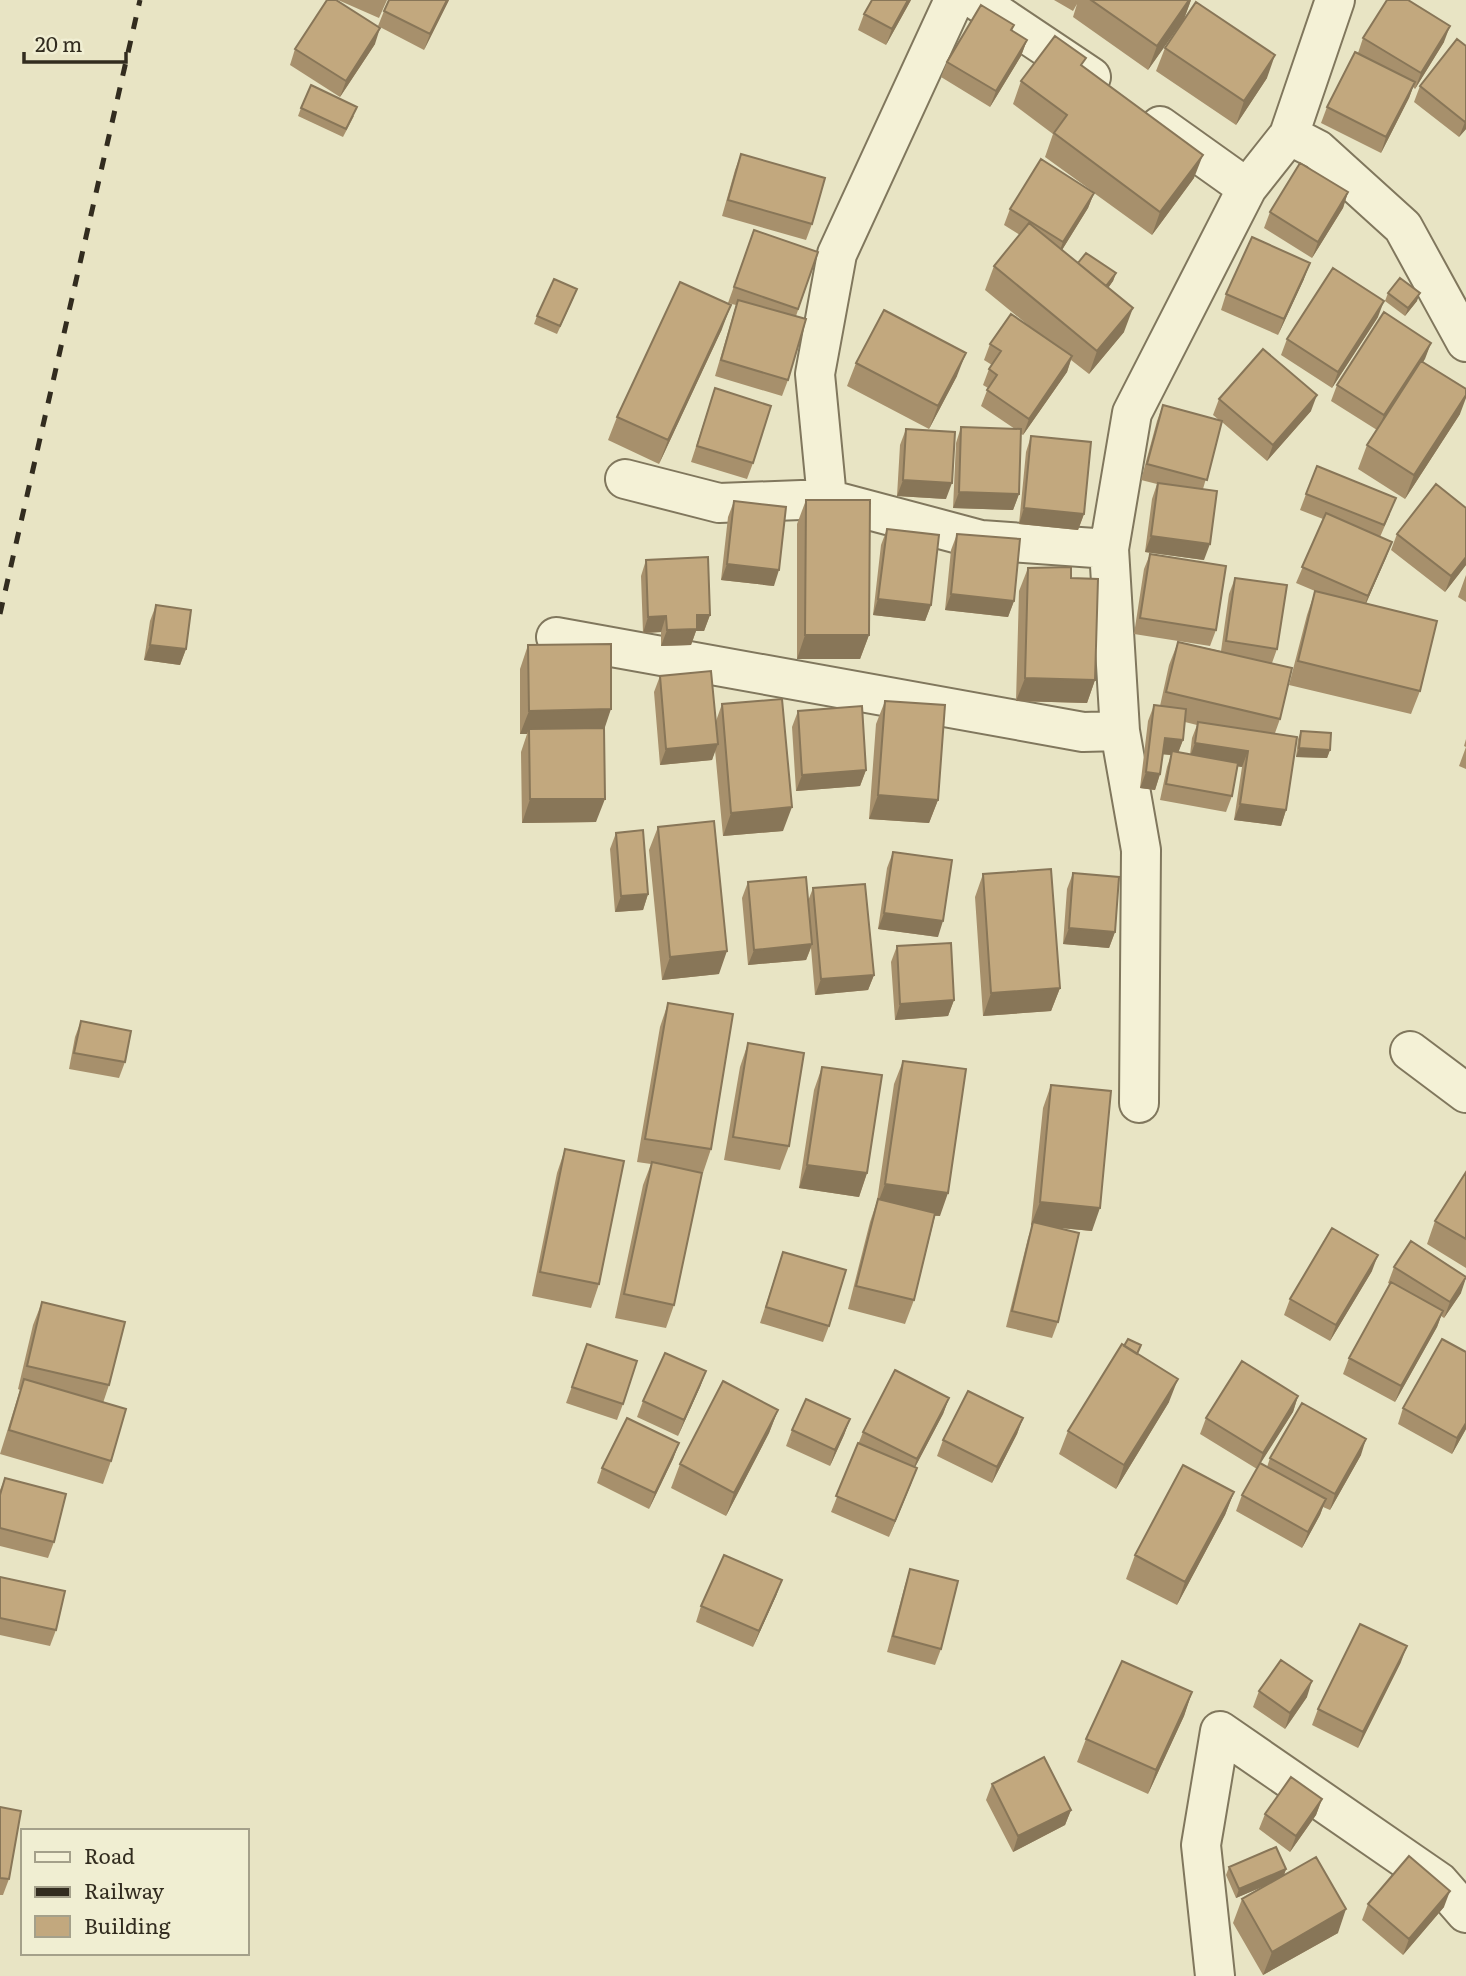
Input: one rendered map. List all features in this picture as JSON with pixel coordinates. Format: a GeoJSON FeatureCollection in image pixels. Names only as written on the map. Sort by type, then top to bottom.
{"type":"FeatureCollection","features":[{"type":"Feature","properties":{"kind":"street"},"geometry":{"type":"LineString","coordinates":[[827,499],[815,374],[837,254],[954,0]]}},
{"type":"Feature","properties":{"kind":"street"},"geometry":{"type":"LineString","coordinates":[[976,0],[1247,188]]}},
{"type":"Feature","properties":{"kind":"street"},"geometry":{"type":"LineString","coordinates":[[1139,1103],[1141,850],[1120,731],[1109,549],[1132,413],[1247,188],[1289,135],[1335,0]]}},
{"type":"Feature","properties":{"kind":"street"},"geometry":{"type":"LineString","coordinates":[[1289,135],[1318,150],[1403,226],[1466,342]]}},
{"type":"Feature","properties":{"kind":"street"},"geometry":{"type":"LineString","coordinates":[[625,478],[719,503],[827,499],[981,540],[1109,549]]}},
{"type":"Feature","properties":{"kind":"street"},"geometry":{"type":"LineString","coordinates":[[556,637],[1083,732],[1120,731]]}},
{"type":"Feature","properties":{"kind":"street"},"geometry":{"type":"LineString","coordinates":[[1410,1051],[1466,1093]]}},
{"type":"Feature","properties":{"kind":"street"},"geometry":{"type":"LineString","coordinates":[[1215,1976],[1201,1844],[1220,1731],[1439,1882],[1466,1913]]}},
{"type":"Feature","properties":{"kind":"building"},"geometry":{"type":"Polygon","coordinates":[[[327,0],[336,0],[380,28],[346,81],[295,49],[327,0]]]}},
{"type":"Feature","properties":{"kind":"building"},"geometry":{"type":"Polygon","coordinates":[[[389,0],[447,0],[430,34],[384,11],[389,0]]]}},
{"type":"Feature","properties":{"kind":"building"},"geometry":{"type":"Polygon","coordinates":[[[872,0],[908,0],[892,29],[864,14],[872,0]]]}},
{"type":"Feature","properties":{"kind":"building"},"geometry":{"type":"Polygon","coordinates":[[[1091,0],[1189,0],[1157,46],[1091,0]]]}},
{"type":"Feature","properties":{"kind":"building"},"geometry":{"type":"Polygon","coordinates":[[[1387,0],[1408,0],[1450,26],[1421,73],[1363,38],[1387,0]]]}},
{"type":"Feature","properties":{"kind":"building"},"geometry":{"type":"Polygon","coordinates":[[[1196,2],[1275,55],[1244,101],[1165,48],[1196,2]]]}},
{"type":"Feature","properties":{"kind":"building"},"geometry":{"type":"Polygon","coordinates":[[[981,5],[1014,25],[1011,30],[1027,40],[996,91],[947,62],[981,5]]]}},
{"type":"Feature","properties":{"kind":"building"},"geometry":{"type":"Polygon","coordinates":[[[1055,36],[1086,58],[1081,65],[1203,155],[1160,212],[1054,133],[1067,115],[1021,81],[1055,36]]]}},
{"type":"Feature","properties":{"kind":"building"},"geometry":{"type":"Polygon","coordinates":[[[1457,39],[1466,46],[1465,122],[1420,86],[1457,39]]]}},
{"type":"Feature","properties":{"kind":"building"},"geometry":{"type":"Polygon","coordinates":[[[1355,52],[1415,82],[1386,137],[1327,107],[1355,52]]]}},
{"type":"Feature","properties":{"kind":"building"},"geometry":{"type":"Polygon","coordinates":[[[311,85],[357,107],[346,129],[301,108],[311,85]]]}},
{"type":"Feature","properties":{"kind":"building"},"geometry":{"type":"Polygon","coordinates":[[[741,154],[825,178],[812,224],[728,200],[741,154]]]}},
{"type":"Feature","properties":{"kind":"building"},"geometry":{"type":"Polygon","coordinates":[[[1041,159],[1094,193],[1063,242],[1010,209],[1041,159]]]}},
{"type":"Feature","properties":{"kind":"building"},"geometry":{"type":"Polygon","coordinates":[[[1300,163],[1348,192],[1318,242],[1270,212],[1300,163]]]}},
{"type":"Feature","properties":{"kind":"building"},"geometry":{"type":"Polygon","coordinates":[[[1029,223],[1133,308],[1097,351],[994,266],[1029,223]]]}},
{"type":"Feature","properties":{"kind":"building"},"geometry":{"type":"Polygon","coordinates":[[[754,230],[818,252],[798,309],[734,287],[754,230]]]}},
{"type":"Feature","properties":{"kind":"building"},"geometry":{"type":"Polygon","coordinates":[[[1252,237],[1310,263],[1284,319],[1226,294],[1252,237]]]}},
{"type":"Feature","properties":{"kind":"building"},"geometry":{"type":"Polygon","coordinates":[[[1086,253],[1116,273],[1106,286],[1078,263],[1086,253]]]}},
{"type":"Feature","properties":{"kind":"building"},"geometry":{"type":"Polygon","coordinates":[[[1333,268],[1384,301],[1338,372],[1287,339],[1333,268]]]}},
{"type":"Feature","properties":{"kind":"building"},"geometry":{"type":"Polygon","coordinates":[[[1400,278],[1420,293],[1408,308],[1388,293],[1400,278]]]}},
{"type":"Feature","properties":{"kind":"building"},"geometry":{"type":"Polygon","coordinates":[[[554,279],[577,289],[560,326],[537,316],[554,279]]]}},
{"type":"Feature","properties":{"kind":"building"},"geometry":{"type":"Polygon","coordinates":[[[680,282],[731,305],[668,440],[617,417],[680,282]]]}},
{"type":"Feature","properties":{"kind":"building"},"geometry":{"type":"Polygon","coordinates":[[[738,300],[806,319],[788,380],[721,360],[738,300]]]}},
{"type":"Feature","properties":{"kind":"building"},"geometry":{"type":"Polygon","coordinates":[[[884,310],[966,353],[938,406],[856,363],[884,310]]]}},
{"type":"Feature","properties":{"kind":"building"},"geometry":{"type":"Polygon","coordinates":[[[1384,312],[1431,343],[1384,415],[1337,385],[1384,312]]]}},
{"type":"Feature","properties":{"kind":"building"},"geometry":{"type":"Polygon","coordinates":[[[1011,314],[1072,356],[1029,419],[987,390],[997,375],[989,369],[1001,351],[990,344],[1011,314]]]}},
{"type":"Feature","properties":{"kind":"building"},"geometry":{"type":"Polygon","coordinates":[[[1263,349],[1317,395],[1273,445],[1219,399],[1263,349]]]}},
{"type":"Feature","properties":{"kind":"building"},"geometry":{"type":"Polygon","coordinates":[[[1421,361],[1466,389],[1466,395],[1414,475],[1367,445],[1421,361]]]}},
{"type":"Feature","properties":{"kind":"building"},"geometry":{"type":"Polygon","coordinates":[[[715,388],[771,406],[753,463],[697,446],[715,388]]]}},
{"type":"Feature","properties":{"kind":"building"},"geometry":{"type":"Polygon","coordinates":[[[1163,405],[1222,421],[1207,480],[1147,464],[1163,405]]]}},
{"type":"Feature","properties":{"kind":"building"},"geometry":{"type":"Polygon","coordinates":[[[961,427],[1021,429],[1019,494],[959,492],[961,427]]]}},
{"type":"Feature","properties":{"kind":"building"},"geometry":{"type":"Polygon","coordinates":[[[906,429],[955,432],[952,483],[903,480],[906,429]]]}},
{"type":"Feature","properties":{"kind":"building"},"geometry":{"type":"Polygon","coordinates":[[[1031,436],[1091,442],[1084,514],[1024,508],[1031,436]]]}},
{"type":"Feature","properties":{"kind":"building"},"geometry":{"type":"Polygon","coordinates":[[[1317,466],[1396,498],[1384,525],[1306,494],[1317,466]]]}},
{"type":"Feature","properties":{"kind":"building"},"geometry":{"type":"Polygon","coordinates":[[[1158,483],[1217,491],[1210,544],[1151,536],[1158,483]]]}},
{"type":"Feature","properties":{"kind":"building"},"geometry":{"type":"Polygon","coordinates":[[[1436,484],[1466,508],[1466,557],[1451,576],[1397,534],[1436,484]]]}},
{"type":"Feature","properties":{"kind":"building"},"geometry":{"type":"Polygon","coordinates":[[[806,500],[870,500],[869,635],[805,635],[806,500]]]}},
{"type":"Feature","properties":{"kind":"building"},"geometry":{"type":"Polygon","coordinates":[[[734,501],[786,507],[779,570],[727,564],[734,501]]]}},
{"type":"Feature","properties":{"kind":"building"},"geometry":{"type":"Polygon","coordinates":[[[1326,513],[1392,542],[1368,596],[1302,567],[1326,513]]]}},
{"type":"Feature","properties":{"kind":"building"},"geometry":{"type":"Polygon","coordinates":[[[887,529],[939,535],[931,605],[878,599],[887,529]]]}},
{"type":"Feature","properties":{"kind":"building"},"geometry":{"type":"Polygon","coordinates":[[[957,534],[1020,539],[1014,601],[951,594],[957,534]]]}},
{"type":"Feature","properties":{"kind":"building"},"geometry":{"type":"Polygon","coordinates":[[[1150,554],[1226,566],[1216,630],[1140,618],[1150,554]]]}},
{"type":"Feature","properties":{"kind":"building"},"geometry":{"type":"Polygon","coordinates":[[[708,557],[710,615],[697,615],[697,629],[667,630],[666,616],[648,617],[646,560],[708,557]]]}},
{"type":"Feature","properties":{"kind":"building"},"geometry":{"type":"Polygon","coordinates":[[[1071,567],[1071,578],[1098,579],[1095,680],[1025,678],[1028,568],[1071,567]]]}},
{"type":"Feature","properties":{"kind":"building"},"geometry":{"type":"Polygon","coordinates":[[[1235,578],[1287,585],[1277,649],[1226,641],[1235,578]]]}},
{"type":"Feature","properties":{"kind":"building"},"geometry":{"type":"Polygon","coordinates":[[[1315,591],[1437,621],[1420,691],[1298,661],[1315,591]]]}},
{"type":"Feature","properties":{"kind":"building"},"geometry":{"type":"Polygon","coordinates":[[[156,605],[191,610],[186,649],[150,645],[156,605]]]}},
{"type":"Feature","properties":{"kind":"building"},"geometry":{"type":"Polygon","coordinates":[[[1178,642],[1292,668],[1280,719],[1166,692],[1178,642]]]}},
{"type":"Feature","properties":{"kind":"building"},"geometry":{"type":"Polygon","coordinates":[[[611,644],[611,709],[529,711],[528,645],[611,644]]]}},
{"type":"Feature","properties":{"kind":"building"},"geometry":{"type":"Polygon","coordinates":[[[711,671],[718,744],[666,749],[660,676],[711,671]]]}},
{"type":"Feature","properties":{"kind":"building"},"geometry":{"type":"Polygon","coordinates":[[[782,699],[792,807],[731,813],[722,704],[782,699]]]}},
{"type":"Feature","properties":{"kind":"building"},"geometry":{"type":"Polygon","coordinates":[[[885,701],[945,705],[938,800],[878,795],[885,701]]]}},
{"type":"Feature","properties":{"kind":"building"},"geometry":{"type":"Polygon","coordinates":[[[1154,705],[1186,709],[1183,740],[1165,738],[1160,774],[1146,772],[1154,705]]]}},
{"type":"Feature","properties":{"kind":"building"},"geometry":{"type":"Polygon","coordinates":[[[862,706],[866,770],[802,775],[798,711],[862,706]]]}},
{"type":"Feature","properties":{"kind":"building"},"geometry":{"type":"Polygon","coordinates":[[[1198,722],[1297,737],[1286,810],[1240,804],[1248,751],[1195,743],[1198,722]]]}},
{"type":"Feature","properties":{"kind":"building"},"geometry":{"type":"Polygon","coordinates":[[[604,728],[605,799],[530,799],[529,729],[604,728]]]}},
{"type":"Feature","properties":{"kind":"building"},"geometry":{"type":"Polygon","coordinates":[[[1301,731],[1331,733],[1330,750],[1299,748],[1301,731]]]}},
{"type":"Feature","properties":{"kind":"building"},"geometry":{"type":"Polygon","coordinates":[[[1172,751],[1238,763],[1232,796],[1166,784],[1172,751]]]}},
{"type":"Feature","properties":{"kind":"building"},"geometry":{"type":"Polygon","coordinates":[[[714,821],[727,951],[670,957],[658,827],[714,821]]]}},
{"type":"Feature","properties":{"kind":"building"},"geometry":{"type":"Polygon","coordinates":[[[643,830],[648,894],[621,896],[616,833],[643,830]]]}},
{"type":"Feature","properties":{"kind":"building"},"geometry":{"type":"Polygon","coordinates":[[[893,852],[952,860],[943,921],[884,913],[893,852]]]}},
{"type":"Feature","properties":{"kind":"building"},"geometry":{"type":"Polygon","coordinates":[[[1051,869],[1060,988],[991,993],[983,874],[1051,869]]]}},
{"type":"Feature","properties":{"kind":"building"},"geometry":{"type":"Polygon","coordinates":[[[1073,873],[1119,877],[1115,932],[1069,928],[1073,873]]]}},
{"type":"Feature","properties":{"kind":"building"},"geometry":{"type":"Polygon","coordinates":[[[806,877],[812,944],[754,950],[748,882],[806,877]]]}},
{"type":"Feature","properties":{"kind":"building"},"geometry":{"type":"Polygon","coordinates":[[[865,884],[874,975],[821,979],[813,888],[865,884]]]}},
{"type":"Feature","properties":{"kind":"building"},"geometry":{"type":"Polygon","coordinates":[[[951,943],[954,1000],[900,1004],[897,946],[951,943]]]}},
{"type":"Feature","properties":{"kind":"building"},"geometry":{"type":"Polygon","coordinates":[[[668,1003],[733,1014],[711,1149],[645,1139],[668,1003]]]}},
{"type":"Feature","properties":{"kind":"building"},"geometry":{"type":"Polygon","coordinates":[[[81,1021],[131,1031],[125,1062],[74,1053],[81,1021]]]}},
{"type":"Feature","properties":{"kind":"building"},"geometry":{"type":"Polygon","coordinates":[[[748,1043],[804,1053],[789,1146],[733,1137],[748,1043]]]}},
{"type":"Feature","properties":{"kind":"building"},"geometry":{"type":"Polygon","coordinates":[[[903,1061],[966,1069],[948,1193],[885,1184],[903,1061]]]}},
{"type":"Feature","properties":{"kind":"building"},"geometry":{"type":"Polygon","coordinates":[[[822,1067],[882,1075],[867,1173],[807,1165],[822,1067]]]}},
{"type":"Feature","properties":{"kind":"building"},"geometry":{"type":"Polygon","coordinates":[[[1051,1085],[1111,1091],[1100,1208],[1040,1202],[1051,1085]]]}},
{"type":"Feature","properties":{"kind":"building"},"geometry":{"type":"Polygon","coordinates":[[[565,1149],[624,1161],[599,1284],[540,1272],[565,1149]]]}},
{"type":"Feature","properties":{"kind":"building"},"geometry":{"type":"Polygon","coordinates":[[[652,1162],[702,1173],[674,1305],[624,1294],[652,1162]]]}},
{"type":"Feature","properties":{"kind":"building"},"geometry":{"type":"Polygon","coordinates":[[[1466,1172],[1466,1239],[1435,1221],[1466,1172]]]}},
{"type":"Feature","properties":{"kind":"building"},"geometry":{"type":"Polygon","coordinates":[[[878,1199],[935,1213],[914,1300],[856,1286],[878,1199]]]}},
{"type":"Feature","properties":{"kind":"building"},"geometry":{"type":"Polygon","coordinates":[[[1033,1222],[1079,1233],[1058,1322],[1012,1311],[1033,1222]]]}},
{"type":"Feature","properties":{"kind":"building"},"geometry":{"type":"Polygon","coordinates":[[[1332,1228],[1378,1255],[1336,1325],[1290,1299],[1332,1228]]]}},
{"type":"Feature","properties":{"kind":"building"},"geometry":{"type":"Polygon","coordinates":[[[1411,1241],[1466,1277],[1450,1302],[1394,1267],[1411,1241]]]}},
{"type":"Feature","properties":{"kind":"building"},"geometry":{"type":"Polygon","coordinates":[[[783,1252],[846,1270],[829,1326],[766,1307],[783,1252]]]}},
{"type":"Feature","properties":{"kind":"building"},"geometry":{"type":"Polygon","coordinates":[[[1391,1282],[1443,1311],[1401,1386],[1349,1358],[1391,1282]]]}},
{"type":"Feature","properties":{"kind":"building"},"geometry":{"type":"Polygon","coordinates":[[[42,1302],[125,1322],[109,1385],[27,1366],[42,1302]]]}},
{"type":"Feature","properties":{"kind":"building"},"geometry":{"type":"Polygon","coordinates":[[[1128,1339],[1141,1345],[1137,1354],[1124,1346],[1128,1339]]]}},
{"type":"Feature","properties":{"kind":"building"},"geometry":{"type":"Polygon","coordinates":[[[1442,1339],[1466,1352],[1466,1423],[1457,1438],[1403,1408],[1442,1339]]]}},
{"type":"Feature","properties":{"kind":"building"},"geometry":{"type":"Polygon","coordinates":[[[587,1344],[637,1361],[623,1404],[572,1387],[587,1344]]]}},
{"type":"Feature","properties":{"kind":"building"},"geometry":{"type":"Polygon","coordinates":[[[1122,1344],[1178,1379],[1124,1465],[1068,1431],[1122,1344]]]}},
{"type":"Feature","properties":{"kind":"building"},"geometry":{"type":"Polygon","coordinates":[[[665,1353],[706,1371],[684,1420],[643,1401],[665,1353]]]}},
{"type":"Feature","properties":{"kind":"building"},"geometry":{"type":"Polygon","coordinates":[[[1242,1361],[1298,1396],[1263,1453],[1206,1418],[1242,1361]]]}},
{"type":"Feature","properties":{"kind":"building"},"geometry":{"type":"Polygon","coordinates":[[[895,1370],[949,1398],[917,1459],[863,1432],[895,1370]]]}},
{"type":"Feature","properties":{"kind":"building"},"geometry":{"type":"Polygon","coordinates":[[[24,1379],[126,1409],[111,1461],[9,1430],[24,1379]]]}},
{"type":"Feature","properties":{"kind":"building"},"geometry":{"type":"Polygon","coordinates":[[[723,1381],[778,1410],[734,1493],[680,1464],[723,1381]]]}},
{"type":"Feature","properties":{"kind":"building"},"geometry":{"type":"Polygon","coordinates":[[[968,1391],[1023,1418],[997,1467],[943,1440],[968,1391]]]}},
{"type":"Feature","properties":{"kind":"building"},"geometry":{"type":"Polygon","coordinates":[[[806,1399],[850,1419],[835,1450],[792,1430],[806,1399]]]}},
{"type":"Feature","properties":{"kind":"building"},"geometry":{"type":"Polygon","coordinates":[[[1302,1403],[1366,1439],[1335,1494],[1270,1458],[1302,1403]]]}},
{"type":"Feature","properties":{"kind":"building"},"geometry":{"type":"Polygon","coordinates":[[[627,1418],[679,1443],[655,1493],[602,1468],[627,1418]]]}},
{"type":"Feature","properties":{"kind":"building"},"geometry":{"type":"Polygon","coordinates":[[[858,1443],[917,1468],[895,1521],[836,1496],[858,1443]]]}},
{"type":"Feature","properties":{"kind":"building"},"geometry":{"type":"Polygon","coordinates":[[[1260,1463],[1326,1499],[1308,1532],[1242,1495],[1260,1463]]]}},
{"type":"Feature","properties":{"kind":"building"},"geometry":{"type":"Polygon","coordinates":[[[1183,1465],[1234,1492],[1185,1582],[1135,1555],[1183,1465]]]}},
{"type":"Feature","properties":{"kind":"building"},"geometry":{"type":"Polygon","coordinates":[[[5,1478],[66,1494],[54,1542],[0,1528],[0,1495],[5,1478]]]}},
{"type":"Feature","properties":{"kind":"building"},"geometry":{"type":"Polygon","coordinates":[[[724,1555],[782,1580],[759,1631],[701,1606],[724,1555]]]}},
{"type":"Feature","properties":{"kind":"building"},"geometry":{"type":"Polygon","coordinates":[[[910,1569],[958,1581],[941,1649],[893,1636],[910,1569]]]}},
{"type":"Feature","properties":{"kind":"building"},"geometry":{"type":"Polygon","coordinates":[[[0,1577],[65,1591],[56,1630],[0,1618],[0,1577]]]}},
{"type":"Feature","properties":{"kind":"building"},"geometry":{"type":"Polygon","coordinates":[[[1360,1624],[1407,1646],[1363,1732],[1318,1709],[1360,1624]]]}},
{"type":"Feature","properties":{"kind":"building"},"geometry":{"type":"Polygon","coordinates":[[[1281,1660],[1312,1681],[1290,1713],[1259,1691],[1281,1660]]]}},
{"type":"Feature","properties":{"kind":"building"},"geometry":{"type":"Polygon","coordinates":[[[1122,1661],[1192,1692],[1156,1770],[1086,1739],[1122,1661]]]}},
{"type":"Feature","properties":{"kind":"building"},"geometry":{"type":"Polygon","coordinates":[[[1044,1757],[1071,1810],[1018,1836],[992,1784],[1044,1757]]]}},
{"type":"Feature","properties":{"kind":"building"},"geometry":{"type":"Polygon","coordinates":[[[1291,1777],[1322,1799],[1296,1836],[1265,1814],[1291,1777]]]}},
{"type":"Feature","properties":{"kind":"building"},"geometry":{"type":"Polygon","coordinates":[[[0,1807],[21,1811],[9,1879],[0,1878],[0,1807]]]}},
{"type":"Feature","properties":{"kind":"building"},"geometry":{"type":"Polygon","coordinates":[[[1276,1847],[1286,1869],[1239,1889],[1229,1867],[1276,1847]]]}},
{"type":"Feature","properties":{"kind":"building"},"geometry":{"type":"Polygon","coordinates":[[[1409,1856],[1450,1891],[1409,1939],[1368,1904],[1409,1856]]]}},
{"type":"Feature","properties":{"kind":"building"},"geometry":{"type":"Polygon","coordinates":[[[1316,1857],[1346,1909],[1272,1952],[1242,1899],[1316,1857]]]}},
{"type":"Feature","properties":{"kind":"railway"},"geometry":{"type":"LineString","coordinates":[[0,614],[140,0]]}}]}
